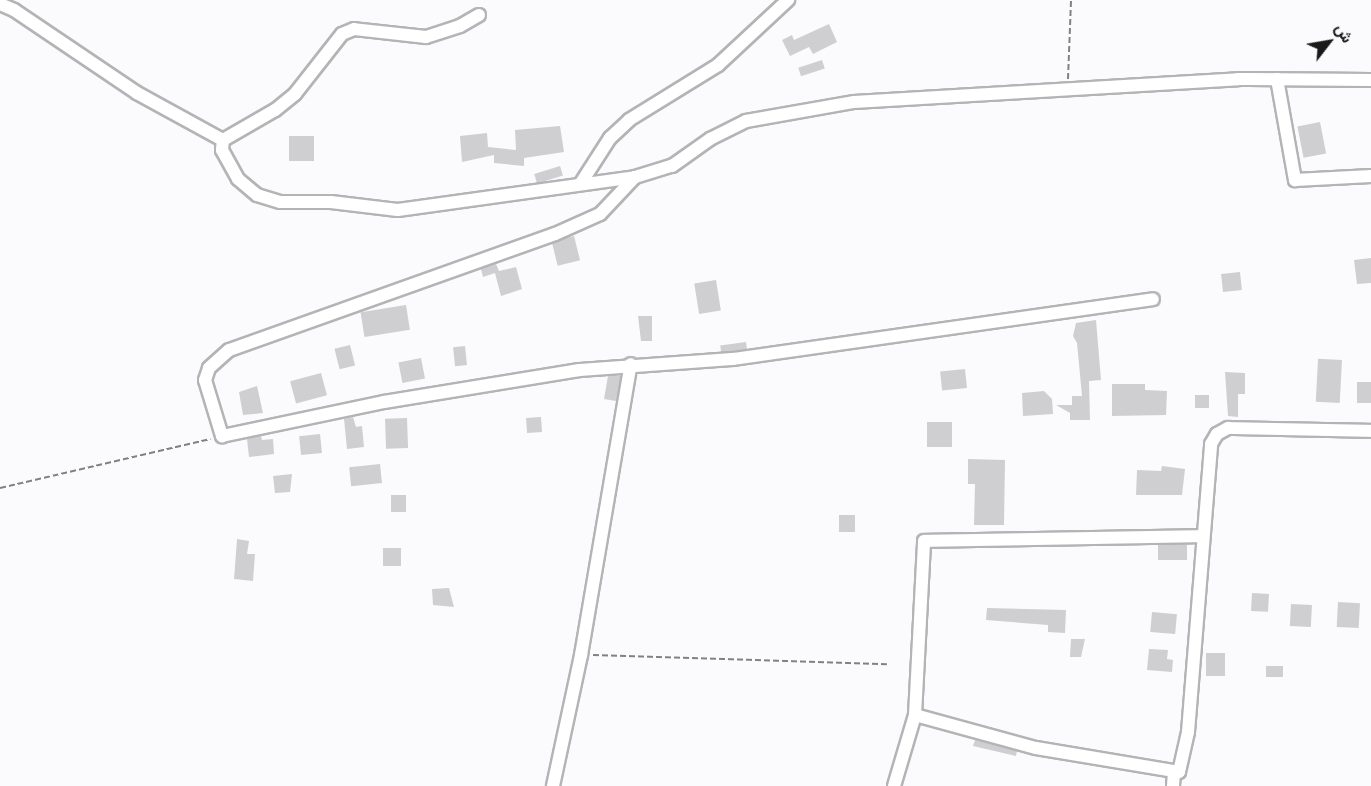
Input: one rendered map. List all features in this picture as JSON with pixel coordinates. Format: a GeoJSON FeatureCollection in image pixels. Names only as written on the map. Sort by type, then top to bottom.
{"type":"FeatureCollection","features":[{"type":"Feature","properties":{"kind":"street"},"geometry":{"type":"LineString","coordinates":[[581,183],[610,138],[629,120],[718,65],[788,0]]}},
{"type":"Feature","properties":{"kind":"street"},"geometry":{"type":"LineString","coordinates":[[0,4],[137,93],[223,140]]}},
{"type":"Feature","properties":{"kind":"street"},"geometry":{"type":"LineString","coordinates":[[223,140],[275,110],[295,94],[335,41],[348,31],[426,37],[460,26],[479,15]]}},
{"type":"Feature","properties":{"kind":"street"},"geometry":{"type":"LineString","coordinates":[[223,140],[222,150],[246,188],[280,202],[331,202],[398,210],[525,195],[581,183],[635,177],[672,166],[726,130],[786,111],[920,96],[1068,88],[1276,79],[1371,80]]}},
{"type":"Feature","properties":{"kind":"street"},"geometry":{"type":"LineString","coordinates":[[1276,79],[1295,180],[1371,176]]}},
{"type":"Feature","properties":{"kind":"street"},"geometry":{"type":"LineString","coordinates":[[635,177],[600,214],[563,230],[496,258],[321,315],[229,351],[209,368],[205,380],[222,436],[384,402],[631,364],[733,359],[1153,299]]}},
{"type":"Feature","properties":{"kind":"street"},"geometry":{"type":"LineString","coordinates":[[553,786],[581,655],[631,364]]}},
{"type":"Feature","properties":{"kind":"street"},"geometry":{"type":"LineString","coordinates":[[915,715],[1036,748],[1174,780],[1185,759],[1212,444],[1218,434],[1228,428],[1371,431]]}},
{"type":"Feature","properties":{"kind":"street"},"geometry":{"type":"LineString","coordinates":[[894,786],[915,715],[924,541],[1203,536]]}},
{"type":"Feature","properties":{"kind":"path"},"geometry":{"type":"LineString","coordinates":[[1068,88],[1071,0]]}},
{"type":"Feature","properties":{"kind":"path"},"geometry":{"type":"LineString","coordinates":[[0,488],[222,436]]}},
{"type":"Feature","properties":{"kind":"path"},"geometry":{"type":"LineString","coordinates":[[581,655],[887,664]]}},
{"type":"Feature","properties":{"kind":"building"},"geometry":{"type":"Polygon","coordinates":[[[829,24],[837,42],[813,54],[809,47],[790,56],[782,40],[792,35],[794,40],[829,24]]]}},
{"type":"Feature","properties":{"kind":"building"},"geometry":{"type":"Polygon","coordinates":[[[822,60],[825,69],[801,76],[798,68],[822,60]]]}},
{"type":"Feature","properties":{"kind":"building"},"geometry":{"type":"Polygon","coordinates":[[[1320,122],[1326,153],[1304,158],[1297,126],[1320,122]]]}},
{"type":"Feature","properties":{"kind":"building"},"geometry":{"type":"Polygon","coordinates":[[[560,126],[564,152],[524,158],[524,166],[494,163],[494,155],[462,162],[460,136],[487,133],[488,147],[516,150],[515,130],[560,126]]]}},
{"type":"Feature","properties":{"kind":"building"},"geometry":{"type":"Polygon","coordinates":[[[289,136],[314,136],[314,161],[289,161],[289,136]]]}},
{"type":"Feature","properties":{"kind":"building"},"geometry":{"type":"Polygon","coordinates":[[[560,166],[563,176],[537,183],[534,174],[560,166]]]}},
{"type":"Feature","properties":{"kind":"building"},"geometry":{"type":"Polygon","coordinates":[[[574,236],[580,260],[558,266],[552,242],[574,236]]]}},
{"type":"Feature","properties":{"kind":"building"},"geometry":{"type":"Polygon","coordinates":[[[1371,258],[1371,283],[1357,284],[1354,260],[1371,258]]]}},
{"type":"Feature","properties":{"kind":"building"},"geometry":{"type":"Polygon","coordinates":[[[496,264],[499,271],[516,267],[522,289],[501,296],[495,273],[483,277],[481,269],[496,264]]]}},
{"type":"Feature","properties":{"kind":"building"},"geometry":{"type":"Polygon","coordinates":[[[1240,272],[1242,290],[1223,292],[1221,274],[1240,272]]]}},
{"type":"Feature","properties":{"kind":"building"},"geometry":{"type":"Polygon","coordinates":[[[716,280],[721,311],[699,314],[694,283],[716,280]]]}},
{"type":"Feature","properties":{"kind":"building"},"geometry":{"type":"Polygon","coordinates":[[[406,305],[410,330],[364,337],[361,312],[406,305]]]}},
{"type":"Feature","properties":{"kind":"building"},"geometry":{"type":"Polygon","coordinates":[[[638,316],[652,316],[652,341],[641,341],[638,316]]]}},
{"type":"Feature","properties":{"kind":"building"},"geometry":{"type":"Polygon","coordinates":[[[1096,320],[1101,380],[1089,381],[1090,420],[1070,420],[1070,413],[1056,405],[1072,405],[1072,396],[1082,396],[1077,343],[1073,336],[1076,323],[1096,320]]]}},
{"type":"Feature","properties":{"kind":"building"},"geometry":{"type":"Polygon","coordinates":[[[746,342],[747,349],[721,353],[720,346],[746,342]]]}},
{"type":"Feature","properties":{"kind":"building"},"geometry":{"type":"Polygon","coordinates":[[[350,345],[355,365],[340,369],[334,349],[350,345]]]}},
{"type":"Feature","properties":{"kind":"building"},"geometry":{"type":"Polygon","coordinates":[[[465,346],[467,365],[455,366],[453,347],[465,346]]]}},
{"type":"Feature","properties":{"kind":"building"},"geometry":{"type":"Polygon","coordinates":[[[421,358],[425,379],[402,383],[398,362],[421,358]]]}},
{"type":"Feature","properties":{"kind":"building"},"geometry":{"type":"Polygon","coordinates":[[[1318,359],[1342,360],[1340,403],[1316,402],[1318,359]]]}},
{"type":"Feature","properties":{"kind":"building"},"geometry":{"type":"Polygon","coordinates":[[[965,369],[967,388],[942,391],[940,372],[965,369]]]}},
{"type":"Feature","properties":{"kind":"building"},"geometry":{"type":"Polygon","coordinates":[[[1225,372],[1245,373],[1245,394],[1238,394],[1238,417],[1228,416],[1225,372]]]}},
{"type":"Feature","properties":{"kind":"building"},"geometry":{"type":"Polygon","coordinates":[[[321,373],[327,395],[296,403],[290,381],[321,373]]]}},
{"type":"Feature","properties":{"kind":"building"},"geometry":{"type":"Polygon","coordinates":[[[608,376],[621,376],[616,401],[604,399],[608,376]]]}},
{"type":"Feature","properties":{"kind":"building"},"geometry":{"type":"Polygon","coordinates":[[[1357,382],[1371,382],[1371,403],[1357,403],[1357,382]]]}},
{"type":"Feature","properties":{"kind":"building"},"geometry":{"type":"Polygon","coordinates":[[[1112,384],[1145,384],[1145,390],[1167,391],[1166,415],[1112,416],[1112,384]]]}},
{"type":"Feature","properties":{"kind":"building"},"geometry":{"type":"Polygon","coordinates":[[[257,386],[263,413],[243,415],[239,392],[257,386]]]}},
{"type":"Feature","properties":{"kind":"building"},"geometry":{"type":"Polygon","coordinates":[[[1044,391],[1052,399],[1053,414],[1023,416],[1022,393],[1044,391]]]}},
{"type":"Feature","properties":{"kind":"building"},"geometry":{"type":"Polygon","coordinates":[[[1195,395],[1209,395],[1209,408],[1195,408],[1195,395]]]}},
{"type":"Feature","properties":{"kind":"building"},"geometry":{"type":"Polygon","coordinates":[[[353,417],[356,427],[362,426],[364,447],[347,449],[344,419],[353,417]]]}},
{"type":"Feature","properties":{"kind":"building"},"geometry":{"type":"Polygon","coordinates":[[[541,417],[542,432],[527,433],[526,418],[541,417]]]}},
{"type":"Feature","properties":{"kind":"building"},"geometry":{"type":"Polygon","coordinates":[[[407,418],[408,448],[386,449],[385,419],[407,418]]]}},
{"type":"Feature","properties":{"kind":"building"},"geometry":{"type":"Polygon","coordinates":[[[927,422],[952,422],[952,447],[927,447],[927,422]]]}},
{"type":"Feature","properties":{"kind":"building"},"geometry":{"type":"Polygon","coordinates":[[[320,434],[322,453],[301,455],[299,436],[320,434]]]}},
{"type":"Feature","properties":{"kind":"building"},"geometry":{"type":"Polygon","coordinates":[[[261,436],[262,440],[273,439],[274,454],[249,457],[247,439],[261,436]]]}},
{"type":"Feature","properties":{"kind":"building"},"geometry":{"type":"Polygon","coordinates":[[[968,459],[1005,460],[1004,525],[974,525],[975,484],[968,484],[968,459]]]}},
{"type":"Feature","properties":{"kind":"building"},"geometry":{"type":"Polygon","coordinates":[[[380,464],[382,483],[351,486],[349,467],[380,464]]]}},
{"type":"Feature","properties":{"kind":"building"},"geometry":{"type":"Polygon","coordinates":[[[1162,466],[1185,469],[1182,495],[1136,495],[1137,470],[1161,471],[1162,466]]]}},
{"type":"Feature","properties":{"kind":"building"},"geometry":{"type":"Polygon","coordinates":[[[292,474],[290,492],[275,493],[273,476],[292,474]]]}},
{"type":"Feature","properties":{"kind":"building"},"geometry":{"type":"Polygon","coordinates":[[[391,495],[406,495],[406,512],[391,512],[391,495]]]}},
{"type":"Feature","properties":{"kind":"building"},"geometry":{"type":"Polygon","coordinates":[[[839,515],[855,515],[855,532],[839,532],[839,515]]]}},
{"type":"Feature","properties":{"kind":"building"},"geometry":{"type":"Polygon","coordinates":[[[237,539],[249,541],[247,554],[255,554],[253,581],[234,579],[237,539]]]}},
{"type":"Feature","properties":{"kind":"building"},"geometry":{"type":"Polygon","coordinates":[[[1158,545],[1187,545],[1187,560],[1158,560],[1158,545]]]}},
{"type":"Feature","properties":{"kind":"building"},"geometry":{"type":"Polygon","coordinates":[[[383,548],[401,548],[401,566],[383,566],[383,548]]]}},
{"type":"Feature","properties":{"kind":"building"},"geometry":{"type":"Polygon","coordinates":[[[449,588],[454,607],[433,605],[432,589],[449,588]]]}},
{"type":"Feature","properties":{"kind":"building"},"geometry":{"type":"Polygon","coordinates":[[[1252,593],[1269,594],[1268,612],[1251,611],[1252,593]]]}},
{"type":"Feature","properties":{"kind":"building"},"geometry":{"type":"Polygon","coordinates":[[[1338,602],[1360,603],[1359,628],[1337,627],[1338,602]]]}},
{"type":"Feature","properties":{"kind":"building"},"geometry":{"type":"Polygon","coordinates":[[[1291,604],[1312,605],[1311,627],[1290,626],[1291,604]]]}},
{"type":"Feature","properties":{"kind":"building"},"geometry":{"type":"Polygon","coordinates":[[[987,608],[1066,610],[1065,633],[1048,632],[1048,625],[986,620],[987,608]]]}},
{"type":"Feature","properties":{"kind":"building"},"geometry":{"type":"Polygon","coordinates":[[[1152,612],[1177,614],[1175,634],[1150,632],[1152,612]]]}},
{"type":"Feature","properties":{"kind":"building"},"geometry":{"type":"Polygon","coordinates":[[[1071,639],[1085,639],[1081,657],[1070,657],[1071,639]]]}},
{"type":"Feature","properties":{"kind":"building"},"geometry":{"type":"Polygon","coordinates":[[[1149,649],[1168,650],[1167,659],[1173,660],[1172,672],[1147,670],[1149,649]]]}},
{"type":"Feature","properties":{"kind":"building"},"geometry":{"type":"Polygon","coordinates":[[[1206,653],[1225,653],[1225,676],[1206,676],[1206,653]]]}},
{"type":"Feature","properties":{"kind":"building"},"geometry":{"type":"Polygon","coordinates":[[[1266,666],[1283,666],[1283,677],[1266,677],[1266,666]]]}},
{"type":"Feature","properties":{"kind":"building"},"geometry":{"type":"Polygon","coordinates":[[[975,740],[1017,751],[1016,756],[973,746],[975,740]]]}}]}
